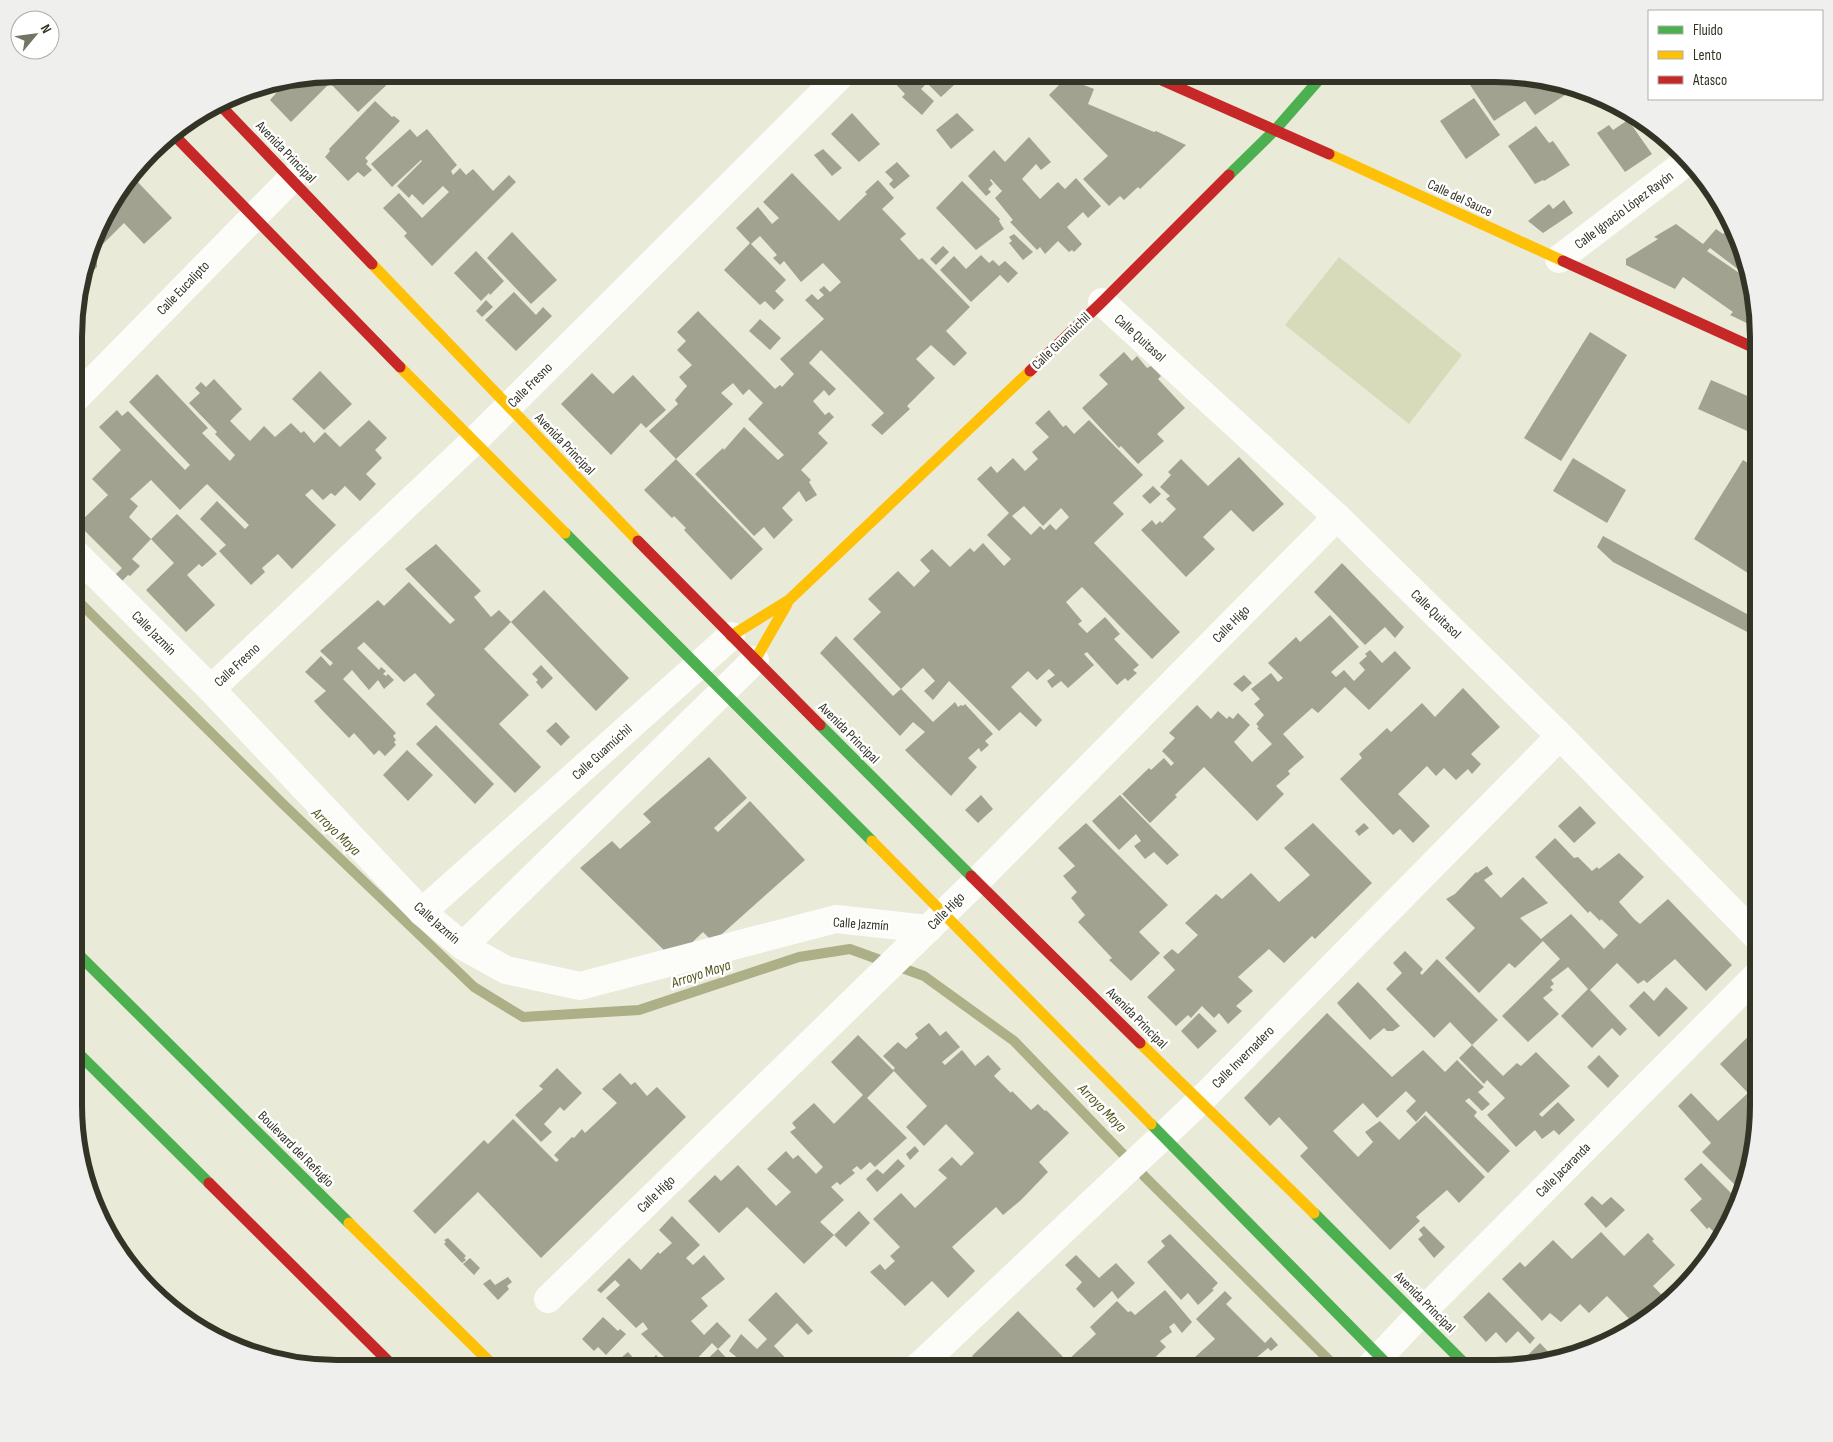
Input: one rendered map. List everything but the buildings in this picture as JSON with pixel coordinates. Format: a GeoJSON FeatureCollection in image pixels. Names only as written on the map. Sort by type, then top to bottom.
{"type":"FeatureCollection","features":[{"type":"Feature","properties":{"kind":"street","name":"Calle Fresno"},"geometry":{"type":"LineString","coordinates":[[211,689],[473,442],[834,82]]}},
{"type":"Feature","properties":{"kind":"street","name":"Calle del Sauce"},"geometry":{"type":"LineString","coordinates":[[1166,82],[1750,346]]}},
{"type":"Feature","properties":{"kind":"street","name":"Calle Guamúchil"},"geometry":{"type":"LineString","coordinates":[[422,912],[731,636],[789,600],[1102,302],[1275,130],[1317,82]]}},
{"type":"Feature","properties":{"kind":"street","name":"Avenida Principal"},"geometry":{"type":"LineString","coordinates":[[225,109],[508,407],[731,636],[1461,1360]]}},
{"type":"Feature","properties":{"kind":"street"},"geometry":{"type":"LineString","coordinates":[[178,139],[473,442],[724,691],[928,929],[1164,1136],[1375,1360]]}},
{"type":"Feature","properties":{"kind":"street","name":"Calle Ignacio López Rayón"},"geometry":{"type":"LineString","coordinates":[[1559,259],[1683,165]]}},
{"type":"Feature","properties":{"kind":"street","name":"Calle Eucalipto"},"geometry":{"type":"LineString","coordinates":[[82,392],[291,179]]}},
{"type":"Feature","properties":{"kind":"street","name":"Calle Quitasol"},"geometry":{"type":"LineString","coordinates":[[1102,302],[1337,517],[1560,736],[1750,930]]}},
{"type":"Feature","properties":{"kind":"street","name":"Calle Higo"},"geometry":{"type":"LineString","coordinates":[[548,1299],[977,881],[1337,517]]}},
{"type":"Feature","properties":{"kind":"street","name":"Calle Jazmín"},"geometry":{"type":"LineString","coordinates":[[82,560],[211,689],[422,912],[462,946],[506,970],[580,986],[836,919],[928,929]]}},
{"type":"Feature","properties":{"kind":"street","name":"Calle Guamúchil"},"geometry":{"type":"LineString","coordinates":[[462,946],[755,660],[789,600]]}},
{"type":"Feature","properties":{"kind":"street","name":"Calle Invernadero"},"geometry":{"type":"LineString","coordinates":[[924,1360],[1200,1101],[1560,736]]}},
{"type":"Feature","properties":{"kind":"street","name":"Boulevard del Refugio"},"geometry":{"type":"LineString","coordinates":[[82,958],[488,1360]]}},
{"type":"Feature","properties":{"kind":"street","name":"Calle Jacaranda"},"geometry":{"type":"LineString","coordinates":[[1384,1360],[1418,1316],[1750,982]]}},
{"type":"Feature","properties":{"kind":"street"},"geometry":{"type":"LineString","coordinates":[[82,1057],[387,1360]]}},
{"type":"Feature","properties":{"kind":"green space"},"geometry":{"type":"Polygon","coordinates":[[[1339,257],[1462,355],[1409,424],[1285,325],[1339,257]]]}},
{"type":"Feature","properties":{"kind":"waterway","name":"Arroyo Maya"},"geometry":{"type":"LineString","coordinates":[[82,605],[283,804],[474,987],[523,1017],[639,1010],[799,957],[850,949],[924,976],[1014,1041],[1147,1179],[1329,1360]]}},
{"type":"Feature","properties":{"kind":"traffic: fast"},"geometry":{"type":"LineString","coordinates":[[1229,175],[1275,130],[1317,82]]}},
{"type":"Feature","properties":{"kind":"traffic: fast"},"geometry":{"type":"LineString","coordinates":[[565,533],[872,841]]}},
{"type":"Feature","properties":{"kind":"traffic: fast"},"geometry":{"type":"LineString","coordinates":[[820,725],[971,876]]}},
{"type":"Feature","properties":{"kind":"traffic: fast"},"geometry":{"type":"LineString","coordinates":[[82,958],[349,1223]]}},
{"type":"Feature","properties":{"kind":"traffic: fast"},"geometry":{"type":"LineString","coordinates":[[82,1057],[209,1183]]}},
{"type":"Feature","properties":{"kind":"traffic: fast"},"geometry":{"type":"LineString","coordinates":[[1151,1124],[1383,1360]]}},
{"type":"Feature","properties":{"kind":"traffic: fast"},"geometry":{"type":"LineString","coordinates":[[1314,1213],[1461,1360]]}},
{"type":"Feature","properties":{"kind":"traffic: slow"},"geometry":{"type":"LineString","coordinates":[[1329,154],[1563,261]]}},
{"type":"Feature","properties":{"kind":"traffic: slow"},"geometry":{"type":"LineString","coordinates":[[372,264],[638,541]]}},
{"type":"Feature","properties":{"kind":"traffic: slow"},"geometry":{"type":"LineString","coordinates":[[400,367],[565,533]]}},
{"type":"Feature","properties":{"kind":"traffic: slow"},"geometry":{"type":"LineString","coordinates":[[731,636],[789,600],[1030,371]]}},
{"type":"Feature","properties":{"kind":"traffic: slow"},"geometry":{"type":"LineString","coordinates":[[755,660],[787,604]]}},
{"type":"Feature","properties":{"kind":"traffic: slow"},"geometry":{"type":"LineString","coordinates":[[872,841],[1151,1124]]}},
{"type":"Feature","properties":{"kind":"traffic: slow"},"geometry":{"type":"LineString","coordinates":[[1140,1043],[1314,1213]]}},
{"type":"Feature","properties":{"kind":"traffic: slow"},"geometry":{"type":"LineString","coordinates":[[349,1223],[488,1360]]}},
{"type":"Feature","properties":{"kind":"traffic: jam"},"geometry":{"type":"LineString","coordinates":[[1166,82],[1329,154]]}},
{"type":"Feature","properties":{"kind":"traffic: jam"},"geometry":{"type":"LineString","coordinates":[[224,109],[372,264]]}},
{"type":"Feature","properties":{"kind":"traffic: jam"},"geometry":{"type":"LineString","coordinates":[[178,139],[400,367]]}},
{"type":"Feature","properties":{"kind":"traffic: jam"},"geometry":{"type":"LineString","coordinates":[[1030,371],[1229,175]]}},
{"type":"Feature","properties":{"kind":"traffic: jam"},"geometry":{"type":"LineString","coordinates":[[1563,261],[1750,346]]}},
{"type":"Feature","properties":{"kind":"traffic: jam"},"geometry":{"type":"LineString","coordinates":[[638,541],[820,725]]}},
{"type":"Feature","properties":{"kind":"traffic: jam"},"geometry":{"type":"LineString","coordinates":[[971,876],[1140,1043]]}},
{"type":"Feature","properties":{"kind":"traffic: jam"},"geometry":{"type":"LineString","coordinates":[[209,1183],[387,1360]]}}]}
